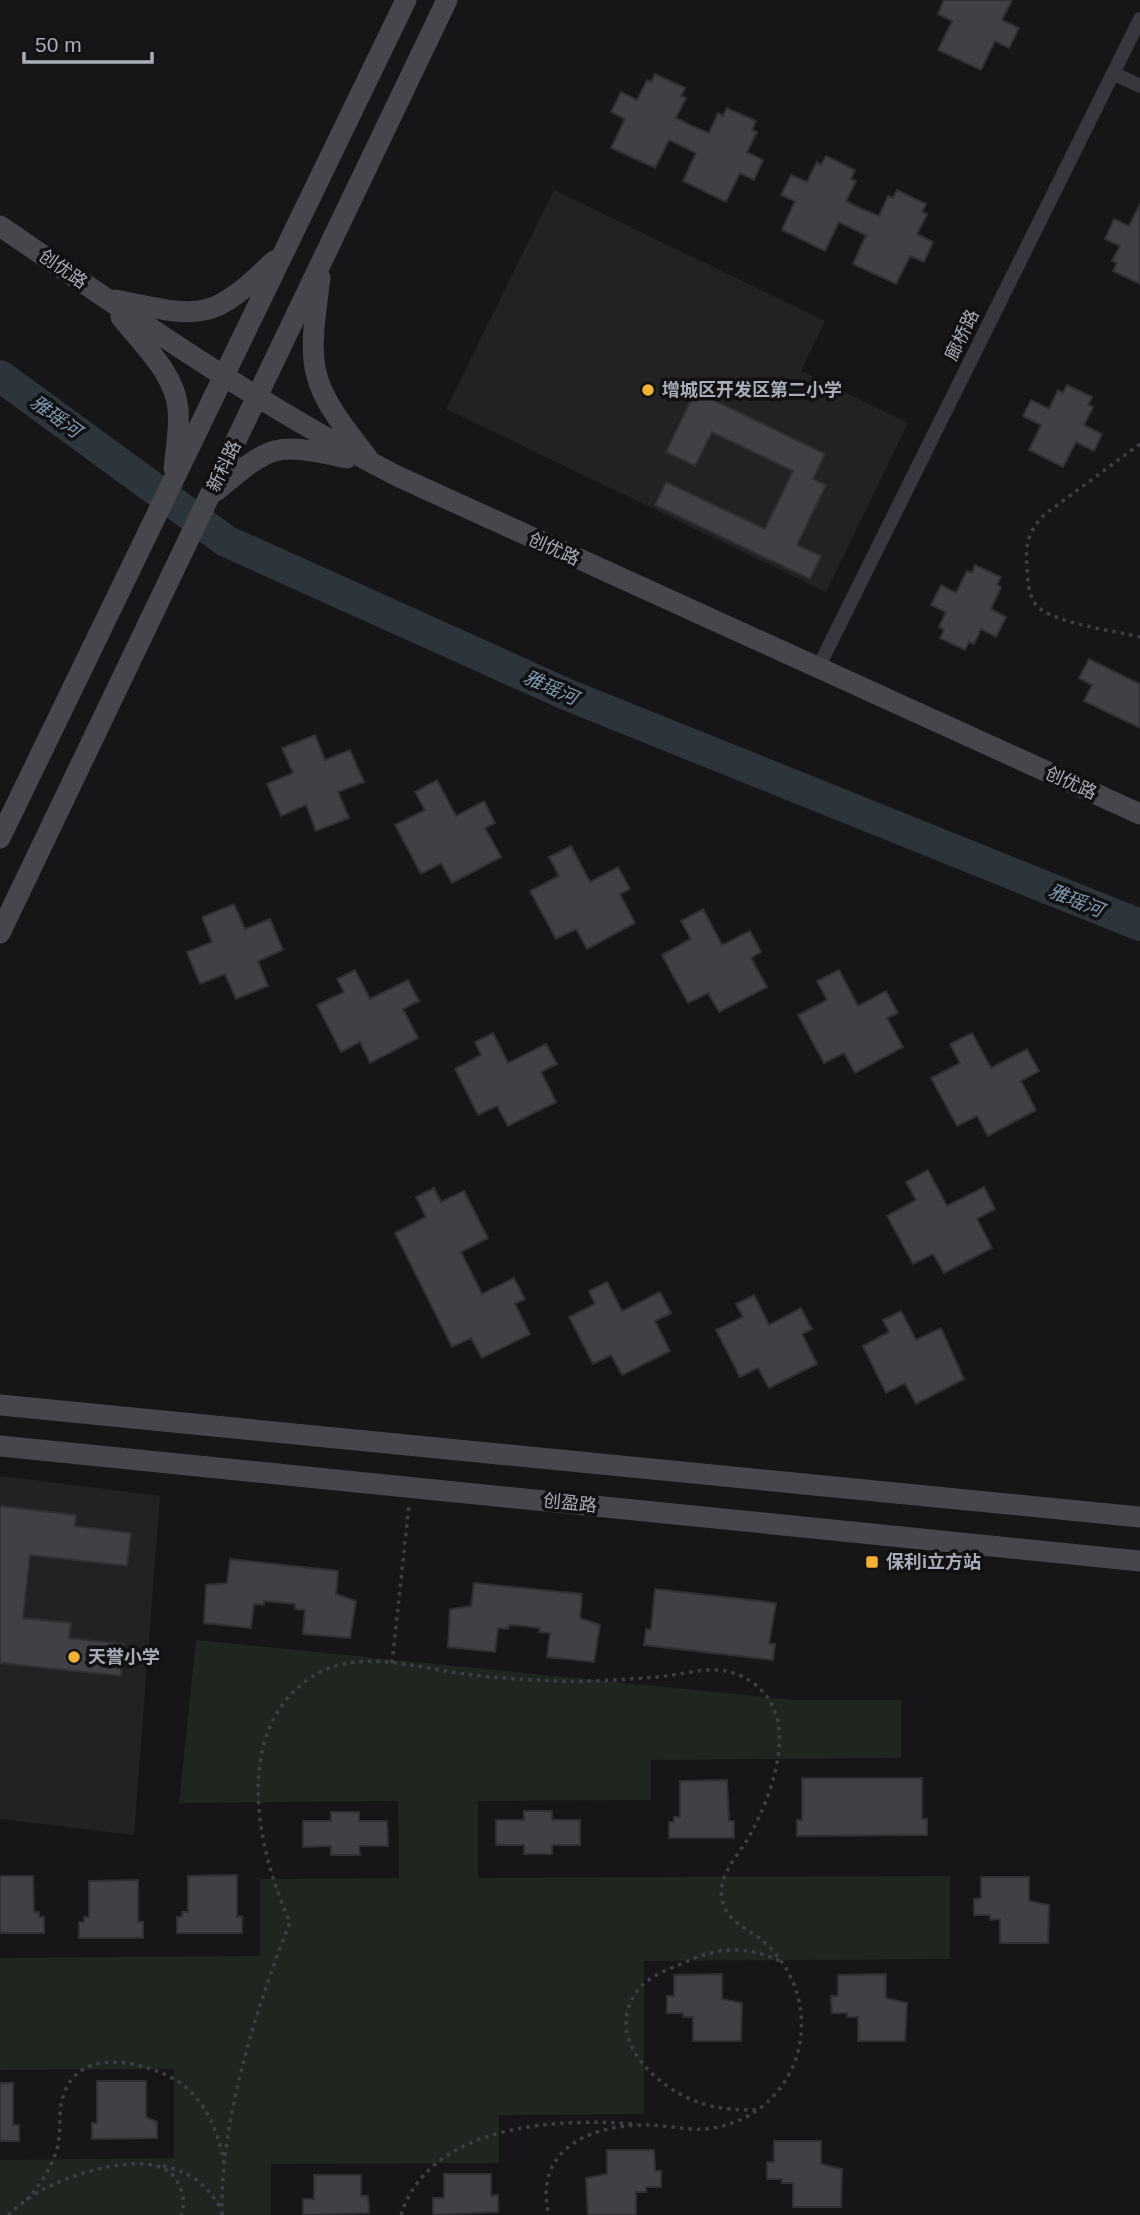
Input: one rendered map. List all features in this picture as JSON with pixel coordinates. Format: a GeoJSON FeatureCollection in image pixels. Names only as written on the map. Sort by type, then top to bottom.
{"type":"FeatureCollection","features":[{"type":"Feature","properties":{"kind":"street"},"geometry":{"type":"LineString","coordinates":[[0,838],[406,0]]}},
{"type":"Feature","properties":{"kind":"street","name":"新科路"},"geometry":{"type":"LineString","coordinates":[[0,933],[447,0]]}},
{"type":"Feature","properties":{"kind":"street","name":"廊桥路"},"geometry":{"type":"LineString","coordinates":[[818,668],[1140,19]]}},
{"type":"Feature","properties":{"kind":"street"},"geometry":{"type":"LineString","coordinates":[[1113,73],[1140,86]]}},
{"type":"Feature","properties":{"kind":"street","name":"创优路"},"geometry":{"type":"LineString","coordinates":[[0,226],[223,378],[373,464],[1140,814]]}},
{"type":"Feature","properties":{"kind":"street"},"geometry":{"type":"LineString","coordinates":[[106,299],[182,313],[205,311],[232,299],[285,251]]}},
{"type":"Feature","properties":{"kind":"street"},"geometry":{"type":"LineString","coordinates":[[323,258],[313,332],[315,374],[332,412],[373,464]]}},
{"type":"Feature","properties":{"kind":"street"},"geometry":{"type":"LineString","coordinates":[[106,299],[163,369],[175,391],[179,419],[173,481]]}},
{"type":"Feature","properties":{"kind":"street"},"geometry":{"type":"LineString","coordinates":[[209,497],[260,455],[281,448],[303,448],[373,464]]}},
{"type":"Feature","properties":{"kind":"street"},"geometry":{"type":"LineString","coordinates":[[0,1405],[1140,1517]]}},
{"type":"Feature","properties":{"kind":"street","name":"创盈路"},"geometry":{"type":"LineString","coordinates":[[0,1446],[1140,1560]]}},
{"type":"Feature","properties":{"kind":"path"},"geometry":{"type":"LineString","coordinates":[[1140,443],[1045,514],[1032,528],[1026,545],[1028,590],[1036,605],[1050,615],[1140,637]]}},
{"type":"Feature","properties":{"kind":"path"},"geometry":{"type":"LineString","coordinates":[[392,1663],[411,1487]]}},
{"type":"Feature","properties":{"kind":"path"},"geometry":{"type":"LineString","coordinates":[[222,2215],[225,2167],[249,2042],[290,1922],[273,1885],[262,1846],[258,1805],[261,1764],[270,1724],[285,1699],[307,1679],[325,1671],[363,1661],[467,1675],[543,1681],[618,1680],[715,1670],[735,1673],[754,1683],[768,1698],[777,1717],[779,1737],[774,1770],[752,1832],[723,1878],[722,1898],[729,1916],[762,1941],[781,1962],[796,1986],[803,2013],[802,2041],[794,2068],[779,2092],[758,2110],[733,2123],[705,2129],[601,2121],[551,2124],[502,2133],[456,2148],[424,2176],[401,2215]]}},
{"type":"Feature","properties":{"kind":"path"},"geometry":{"type":"LineString","coordinates":[[758,2110],[727,2110],[698,2102],[670,2088],[647,2069],[628,2045],[625,2025],[628,2006],[638,1989],[653,1976],[695,1958],[716,1950],[738,1948],[761,1952],[781,1962]]}},
{"type":"Feature","properties":{"kind":"path"},"geometry":{"type":"LineString","coordinates":[[26,2200],[50,2167],[57,2148],[65,2091],[75,2075],[91,2064],[118,2062],[145,2066],[171,2077],[192,2093],[209,2115],[220,2140],[225,2167]]}},
{"type":"Feature","properties":{"kind":"path"},"geometry":{"type":"LineString","coordinates":[[549,2215],[545,2200],[546,2182],[553,2164],[564,2149],[579,2138],[650,2125]]}},
{"type":"Feature","properties":{"kind":"path"},"geometry":{"type":"LineString","coordinates":[[8,2215],[26,2200],[57,2183],[90,2171],[136,2164],[159,2165],[189,2175],[213,2195],[222,2209]]}},
{"type":"Feature","properties":{"kind":"path"},"geometry":{"type":"LineString","coordinates":[[159,2165],[173,2175],[182,2189],[184,2206],[181,2215]]}},
{"type":"Feature","properties":{"kind":"shaded area","name":"增城区开发区第二小学"},"geometry":{"type":"Polygon","coordinates":[[[554,190],[825,321],[801,371],[908,423],[826,592],[446,409],[554,190]]]}},
{"type":"Feature","properties":{"kind":"shaded area","name":"天誉小学"},"geometry":{"type":"Polygon","coordinates":[[[0,1476],[160,1496],[134,1835],[0,1819],[0,1476]]]}},
{"type":"Feature","properties":{"kind":"shaded area"},"geometry":{"type":"Polygon","coordinates":[[[196,1640],[794,1700],[901,1700],[901,1758],[651,1760],[651,1800],[478,1801],[478,1878],[950,1876],[950,1959],[644,1961],[644,2114],[499,2115],[499,2163],[271,2164],[271,2215],[0,2215],[0,2160],[174,2158],[174,2069],[0,2070],[0,1958],[260,1956],[260,1879],[399,1878],[398,1801],[179,1803],[196,1640]]]}},
{"type":"Feature","properties":{"kind":"building"},"geometry":{"type":"Polygon","coordinates":[[[944,0],[1012,0],[1002,20],[1019,28],[1009,48],[995,41],[981,70],[938,50],[952,21],[938,14],[944,0]]]}},
{"type":"Feature","properties":{"kind":"building"},"geometry":{"type":"Polygon","coordinates":[[[655,74],[685,88],[681,96],[686,98],[676,118],[692,126],[709,133],[718,113],[723,116],[727,108],[756,121],[752,130],[757,132],[747,152],[763,160],[754,180],[740,173],[726,202],[683,181],[696,153],[669,140],[655,168],[611,148],[625,119],[611,112],[621,92],[637,100],[647,80],[651,82],[655,74]]]}},
{"type":"Feature","properties":{"kind":"building"},"geometry":{"type":"Polygon","coordinates":[[[826,156],[855,170],[851,179],[856,181],[846,201],[862,209],[879,216],[888,196],[893,198],[897,190],[926,204],[922,212],[927,214],[917,234],[933,242],[924,262],[910,256],[896,284],[853,264],[866,235],[839,222],[825,251],[782,230],[795,201],[781,195],[791,175],[807,182],[817,162],[821,165],[826,156]]]}},
{"type":"Feature","properties":{"kind":"building"},"geometry":{"type":"Polygon","coordinates":[[[1140,204],[1140,284],[1113,271],[1117,263],[1112,261],[1120,246],[1105,239],[1114,219],[1129,226],[1140,204]]]}},
{"type":"Feature","properties":{"kind":"building"},"geometry":{"type":"Polygon","coordinates":[[[1067,385],[1092,397],[1088,405],[1093,407],[1084,425],[1102,434],[1094,451],[1076,442],[1063,467],[1029,450],[1041,425],[1023,416],[1031,400],[1049,409],[1058,390],[1063,393],[1067,385]]]}},
{"type":"Feature","properties":{"kind":"building"},"geometry":{"type":"Polygon","coordinates":[[[695,391],[825,454],[813,479],[826,485],[797,545],[821,556],[810,579],[655,505],[666,482],[765,529],[793,471],[712,432],[695,466],[666,452],[695,391]]]}},
{"type":"Feature","properties":{"kind":"building"},"geometry":{"type":"Polygon","coordinates":[[[975,565],[1001,577],[997,585],[1001,587],[991,609],[1006,617],[996,637],[981,629],[974,644],[969,642],[965,650],[940,638],[944,630],[939,627],[946,612],[931,605],[941,585],[956,593],[967,571],[972,573],[975,565]]]}},
{"type":"Feature","properties":{"kind":"building"},"geometry":{"type":"Polygon","coordinates":[[[1089,659],[1140,684],[1140,728],[1084,701],[1092,685],[1079,678],[1089,659]]]}},
{"type":"Feature","properties":{"kind":"building"},"geometry":{"type":"Polygon","coordinates":[[[315,735],[325,760],[350,750],[364,782],[338,792],[349,818],[316,831],[306,805],[281,816],[267,784],[293,773],[282,748],[315,735]]]}},
{"type":"Feature","properties":{"kind":"building"},"geometry":{"type":"Polygon","coordinates":[[[437,780],[456,816],[484,801],[495,823],[485,828],[501,857],[452,883],[441,863],[421,874],[395,825],[425,810],[415,792],[437,780]]]}},
{"type":"Feature","properties":{"kind":"building"},"geometry":{"type":"Polygon","coordinates":[[[571,846],[590,882],[618,867],[630,889],[620,894],[635,923],[587,949],[576,929],[556,939],[530,891],[559,876],[549,857],[571,846]]]}},
{"type":"Feature","properties":{"kind":"building"},"geometry":{"type":"Polygon","coordinates":[[[234,904],[245,929],[270,919],[283,950],[258,961],[268,986],[236,999],[225,974],[200,984],[187,952],[212,942],[202,917],[234,904]]]}},
{"type":"Feature","properties":{"kind":"building"},"geometry":{"type":"Polygon","coordinates":[[[703,909],[722,945],[750,931],[761,952],[751,958],[767,987],[719,1012],[708,993],[688,1003],[662,955],[691,939],[681,921],[703,909]]]}},
{"type":"Feature","properties":{"kind":"building"},"geometry":{"type":"Polygon","coordinates":[[[355,970],[370,999],[408,980],[419,1001],[403,1009],[418,1038],[370,1063],[360,1042],[341,1052],[317,1005],[344,992],[337,979],[355,970]]]}},
{"type":"Feature","properties":{"kind":"building"},"geometry":{"type":"Polygon","coordinates":[[[839,970],[858,1006],[886,991],[898,1013],[887,1018],[903,1047],[855,1073],[844,1053],[824,1063],[798,1015],[827,1000],[817,981],[839,970]]]}},
{"type":"Feature","properties":{"kind":"building"},"geometry":{"type":"Polygon","coordinates":[[[493,1033],[508,1063],[546,1044],[557,1064],[541,1072],[556,1102],[508,1126],[497,1106],[478,1115],[455,1069],[481,1055],[475,1042],[493,1033]]]}},
{"type":"Feature","properties":{"kind":"building"},"geometry":{"type":"Polygon","coordinates":[[[972,1033],[991,1068],[1027,1049],[1039,1071],[1021,1081],[1036,1110],[988,1136],[977,1116],[957,1126],[931,1078],[960,1063],[950,1044],[972,1033]]]}},
{"type":"Feature","properties":{"kind":"building"},"geometry":{"type":"Polygon","coordinates":[[[928,1170],[947,1206],[984,1187],[995,1209],[977,1219],[992,1248],[944,1273],[933,1254],[913,1264],[887,1216],[916,1200],[906,1182],[928,1170]]]}},
{"type":"Feature","properties":{"kind":"building"},"geometry":{"type":"Polygon","coordinates":[[[434,1188],[441,1202],[464,1191],[488,1238],[461,1252],[482,1294],[514,1278],[525,1299],[515,1304],[530,1334],[482,1358],[471,1338],[452,1347],[395,1233],[426,1217],[416,1197],[434,1188]]]}},
{"type":"Feature","properties":{"kind":"building"},"geometry":{"type":"Polygon","coordinates":[[[607,1282],[622,1311],[660,1292],[671,1313],[655,1321],[670,1351],[622,1375],[611,1355],[593,1364],[569,1317],[595,1304],[589,1291],[607,1282]]]}},
{"type":"Feature","properties":{"kind":"building"},"geometry":{"type":"Polygon","coordinates":[[[754,1295],[769,1325],[801,1308],[812,1329],[802,1334],[817,1364],[769,1388],[758,1368],[740,1377],[716,1330],[743,1317],[736,1304],[754,1295]]]}},
{"type":"Feature","properties":{"kind":"building"},"geometry":{"type":"Polygon","coordinates":[[[901,1311],[916,1340],[941,1328],[964,1379],[916,1404],[905,1383],[886,1393],[863,1346],[889,1332],[883,1320],[901,1311]]]}},
{"type":"Feature","properties":{"kind":"building"},"geometry":{"type":"Polygon","coordinates":[[[0,1506],[76,1515],[75,1526],[131,1533],[127,1566],[30,1555],[23,1618],[71,1623],[69,1638],[124,1644],[121,1676],[0,1663],[0,1506]]]}},
{"type":"Feature","properties":{"kind":"building"},"geometry":{"type":"Polygon","coordinates":[[[230,1559],[338,1571],[336,1594],[356,1601],[350,1638],[303,1634],[305,1610],[295,1609],[295,1604],[264,1601],[264,1605],[254,1604],[251,1628],[204,1623],[206,1585],[227,1583],[230,1559]]]}},
{"type":"Feature","properties":{"kind":"building"},"geometry":{"type":"Polygon","coordinates":[[[474,1583],[582,1594],[580,1618],[600,1625],[594,1662],[547,1657],[550,1633],[539,1632],[540,1628],[524,1626],[509,1625],[508,1629],[498,1628],[495,1652],[448,1647],[450,1609],[471,1606],[474,1583]]]}},
{"type":"Feature","properties":{"kind":"building"},"geometry":{"type":"Polygon","coordinates":[[[655,1589],[776,1603],[769,1644],[775,1644],[773,1660],[644,1645],[646,1629],[651,1630],[655,1589]]]}},
{"type":"Feature","properties":{"kind":"building"},"geometry":{"type":"Polygon","coordinates":[[[802,1778],[922,1778],[922,1819],[927,1819],[927,1835],[797,1836],[797,1820],[802,1820],[802,1778]]]}},
{"type":"Feature","properties":{"kind":"building"},"geometry":{"type":"Polygon","coordinates":[[[727,1780],[729,1821],[734,1821],[734,1838],[669,1838],[669,1822],[674,1822],[674,1817],[680,1817],[680,1781],[727,1780]]]}},
{"type":"Feature","properties":{"kind":"building"},"geometry":{"type":"Polygon","coordinates":[[[524,1811],[552,1811],[552,1820],[580,1820],[580,1845],[552,1845],[552,1854],[524,1854],[524,1845],[496,1845],[496,1820],[524,1820],[524,1811]]]}},
{"type":"Feature","properties":{"kind":"building"},"geometry":{"type":"Polygon","coordinates":[[[331,1812],[359,1812],[359,1821],[387,1821],[388,1846],[359,1846],[360,1855],[331,1855],[331,1846],[303,1847],[303,1821],[331,1821],[331,1812]]]}},
{"type":"Feature","properties":{"kind":"building"},"geometry":{"type":"Polygon","coordinates":[[[237,1875],[237,1917],[242,1916],[242,1933],[177,1933],[177,1917],[182,1917],[182,1912],[188,1912],[188,1876],[237,1875]]]}},
{"type":"Feature","properties":{"kind":"building"},"geometry":{"type":"Polygon","coordinates":[[[0,1876],[33,1876],[34,1912],[39,1912],[39,1917],[44,1917],[44,1933],[0,1933],[0,1876]]]}},
{"type":"Feature","properties":{"kind":"building"},"geometry":{"type":"Polygon","coordinates":[[[981,1877],[1029,1877],[1029,1901],[1049,1905],[1048,1943],[1000,1943],[1000,1919],[990,1920],[990,1915],[974,1915],[974,1899],[981,1898],[981,1877]]]}},
{"type":"Feature","properties":{"kind":"building"},"geometry":{"type":"Polygon","coordinates":[[[138,1880],[138,1922],[143,1922],[143,1938],[79,1938],[79,1922],[84,1922],[84,1917],[89,1917],[89,1881],[138,1880]]]}},
{"type":"Feature","properties":{"kind":"building"},"geometry":{"type":"Polygon","coordinates":[[[722,1974],[722,1999],[742,2003],[741,2041],[693,2041],[693,2017],[683,2017],[683,2013],[667,2013],[667,1996],[674,1996],[674,1975],[722,1974]]]}},
{"type":"Feature","properties":{"kind":"building"},"geometry":{"type":"Polygon","coordinates":[[[886,1974],[886,1998],[907,2003],[905,2041],[858,2041],[858,2017],[847,2017],[847,2013],[832,2013],[831,1996],[838,1996],[838,1975],[886,1974]]]}},
{"type":"Feature","properties":{"kind":"building"},"geometry":{"type":"Polygon","coordinates":[[[97,2081],[146,2081],[146,2117],[157,2122],[157,2138],[92,2139],[92,2123],[97,2123],[97,2081]]]}},
{"type":"Feature","properties":{"kind":"building"},"geometry":{"type":"Polygon","coordinates":[[[0,2083],[13,2083],[13,2125],[19,2125],[19,2141],[0,2141],[0,2083]]]}},
{"type":"Feature","properties":{"kind":"building"},"geometry":{"type":"Polygon","coordinates":[[[774,2141],[821,2141],[821,2164],[842,2169],[841,2207],[793,2207],[793,2183],[782,2183],[782,2179],[767,2179],[767,2162],[774,2162],[774,2141]]]}},
{"type":"Feature","properties":{"kind":"building"},"geometry":{"type":"Polygon","coordinates":[[[607,2150],[654,2150],[655,2171],[661,2171],[661,2187],[646,2187],[646,2192],[636,2192],[636,2215],[588,2215],[586,2178],[607,2174],[607,2150]]]}},
{"type":"Feature","properties":{"kind":"building"},"geometry":{"type":"Polygon","coordinates":[[[444,2174],[491,2174],[491,2196],[498,2195],[498,2212],[433,2215],[433,2198],[444,2198],[444,2174]]]}},
{"type":"Feature","properties":{"kind":"building"},"geometry":{"type":"Polygon","coordinates":[[[314,2175],[361,2175],[361,2196],[368,2196],[369,2213],[303,2215],[303,2199],[314,2199],[314,2175]]]}},
{"type":"Feature","properties":{"kind":"waterway","name":"雅瑶河"},"geometry":{"type":"LineString","coordinates":[[0,376],[226,541],[568,695],[1140,925]]}},
{"type":"Feature","properties":{"kind":"place","name":"增城区开发区第二小学"},"geometry":{"type":"Point","coordinates":[648,390]}},
{"type":"Feature","properties":{"kind":"place","name":"保利i立方站"},"geometry":{"type":"Point","coordinates":[872,1562]}},
{"type":"Feature","properties":{"kind":"place","name":"天誉小学"},"geometry":{"type":"Point","coordinates":[74,1657]}}]}
